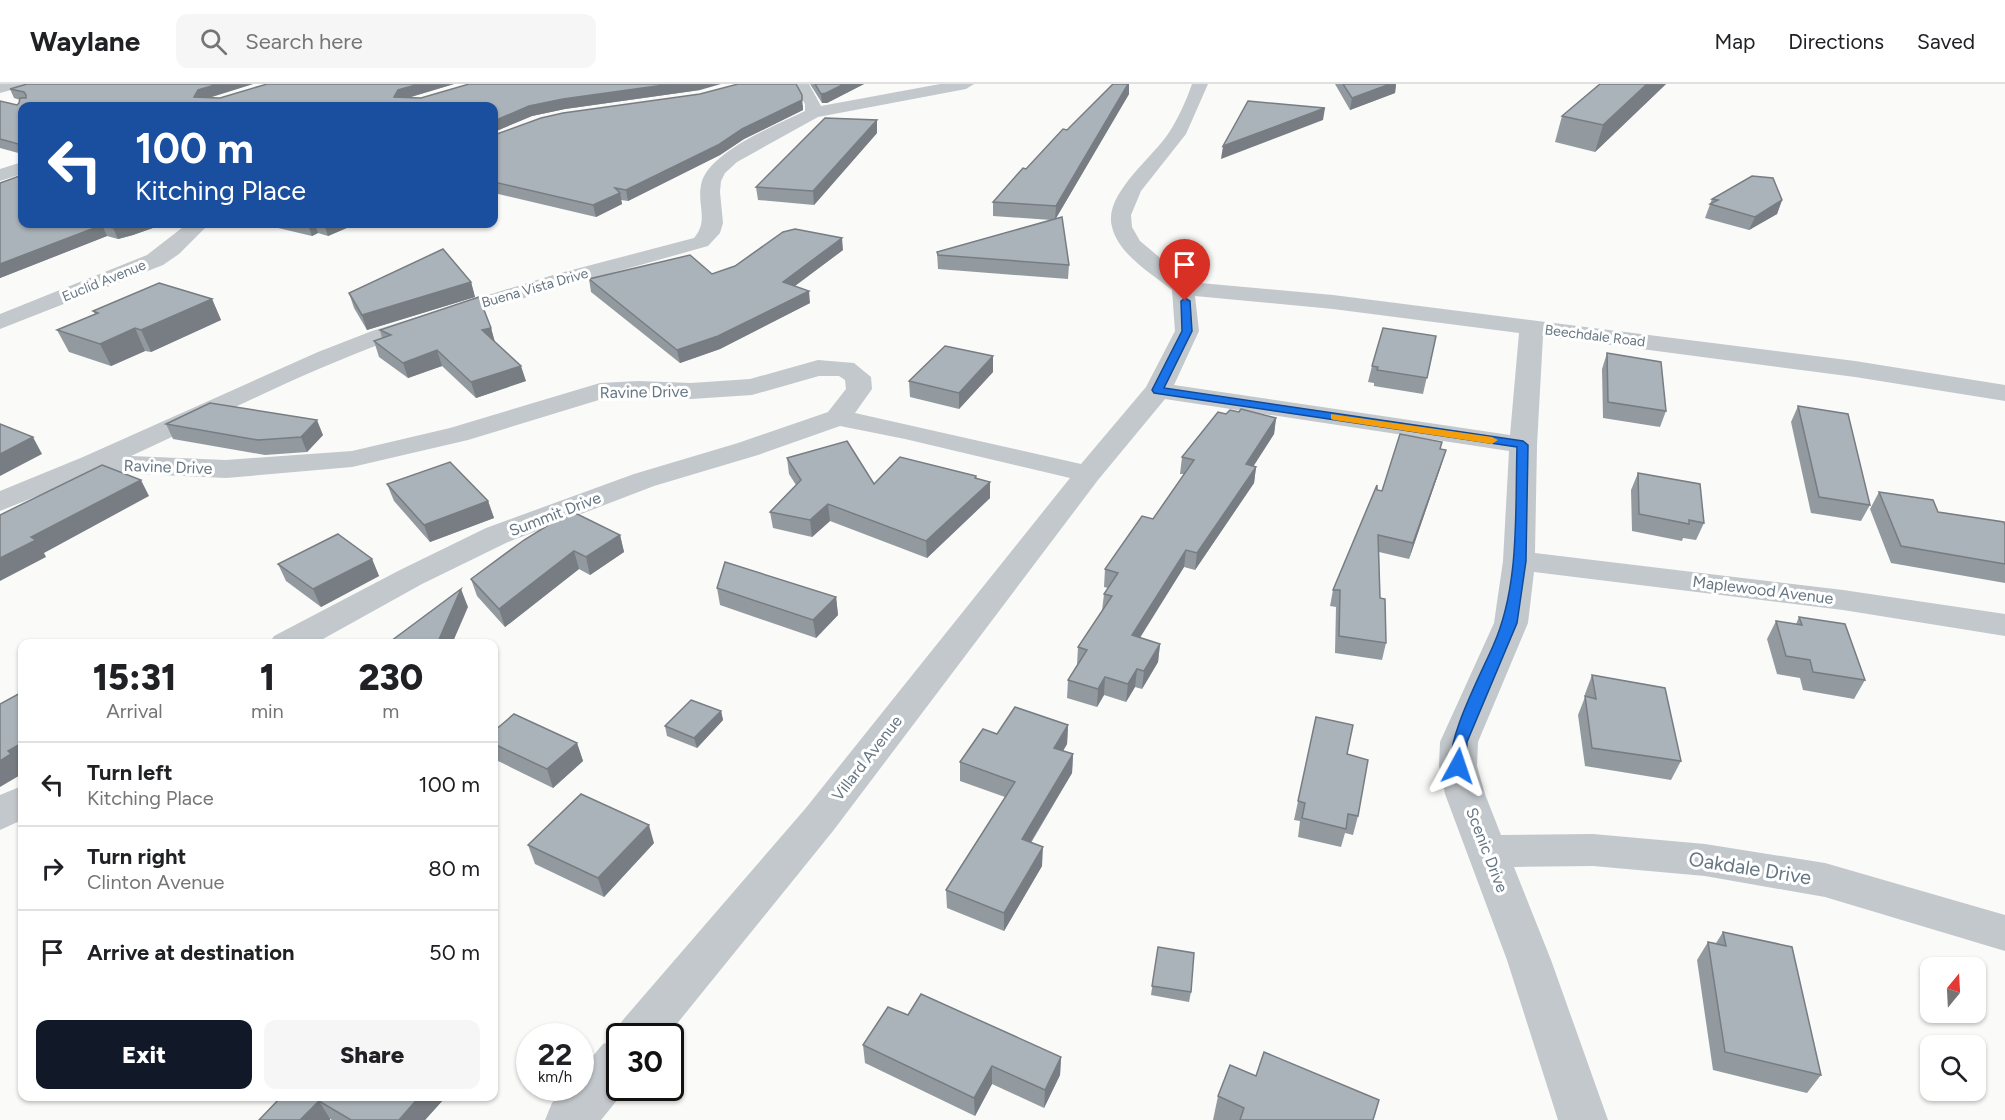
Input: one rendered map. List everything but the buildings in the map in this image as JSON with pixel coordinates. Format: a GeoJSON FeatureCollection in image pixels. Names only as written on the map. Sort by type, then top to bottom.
{"type":"FeatureCollection","features":[{"type":"Feature","properties":{"kind":"street"},"geometry":{"type":"LineString","coordinates":[[0,88],[16,84]]}},
{"type":"Feature","properties":{"kind":"street"},"geometry":{"type":"LineString","coordinates":[[801,84],[813,104],[813,113],[966,84]]}},
{"type":"Feature","properties":{"kind":"street"},"geometry":{"type":"LineString","coordinates":[[1184,288],[1135,249],[1122,226],[1121,209],[1130,193],[1176,136],[1200,84]]}},
{"type":"Feature","properties":{"kind":"street","name":"Buena Vista Drive"},"geometry":{"type":"LineString","coordinates":[[0,502],[93,463],[327,357],[381,336],[571,277],[701,242],[712,233],[714,224],[709,182],[718,167],[813,113]]}},
{"type":"Feature","properties":{"kind":"street"},"geometry":{"type":"LineString","coordinates":[[0,176],[18,169]]}},
{"type":"Feature","properties":{"kind":"street","name":"Euclid Avenue"},"geometry":{"type":"LineString","coordinates":[[0,322],[155,260],[200,228]]}},
{"type":"Feature","properties":{"kind":"street","name":"Beechdale Road"},"geometry":{"type":"LineString","coordinates":[[1184,288],[1333,302],[1856,369],[2005,393]]}},
{"type":"Feature","properties":{"kind":"street","name":"Villard Avenue"},"geometry":{"type":"LineString","coordinates":[[650,1023],[819,820],[1088,474],[1158,390],[1187,331],[1184,288]]}},
{"type":"Feature","properties":{"kind":"street","name":"Scenic Drive"},"geometry":{"type":"LineString","coordinates":[[1531,328],[1523,445],[1519,561],[1510,623],[1459,742],[1458,766],[1464,794],[1529,960],[1583,1120]]}},
{"type":"Feature","properties":{"kind":"street","name":"Ravine Drive"},"geometry":{"type":"LineString","coordinates":[[93,463],[226,470],[352,459],[458,434],[600,391],[638,389],[691,391],[752,387],[818,368],[845,368],[858,377],[859,389],[838,418]]}},
{"type":"Feature","properties":{"kind":"street"},"geometry":{"type":"LineString","coordinates":[[1158,390],[1523,445]]}},
{"type":"Feature","properties":{"kind":"street"},"geometry":{"type":"LineString","coordinates":[[838,418],[896,429],[1088,474]]}},
{"type":"Feature","properties":{"kind":"street","name":"Summit Drive"},"geometry":{"type":"LineString","coordinates":[[295,639],[411,577],[497,535],[644,480],[748,449],[838,418]]}},
{"type":"Feature","properties":{"kind":"street","name":"Maplewood Avenue"},"geometry":{"type":"LineString","coordinates":[[1519,561],[1832,598],[2005,626]]}},
{"type":"Feature","properties":{"kind":"street"},"geometry":{"type":"LineString","coordinates":[[0,815],[18,804]]}},
{"type":"Feature","properties":{"kind":"street","name":"Oakdale Drive"},"geometry":{"type":"LineString","coordinates":[[1488,851],[1593,850],[1705,860],[1825,880],[2005,933]]}},
{"type":"Feature","properties":{"kind":"street"},"geometry":{"type":"LineString","coordinates":[[570,1120],[606,1077]]}},
{"type":"Feature","properties":{"kind":"slow traffic"},"geometry":{"type":"LineString","coordinates":[[1334,417],[1492,440]]}},
{"type":"Feature","properties":{"kind":"route"},"geometry":{"type":"LineString","coordinates":[[1185,301],[1188,314],[1187,331],[1158,390],[1523,445],[1519,561],[1510,623],[1459,742],[1458,766]]}}]}
